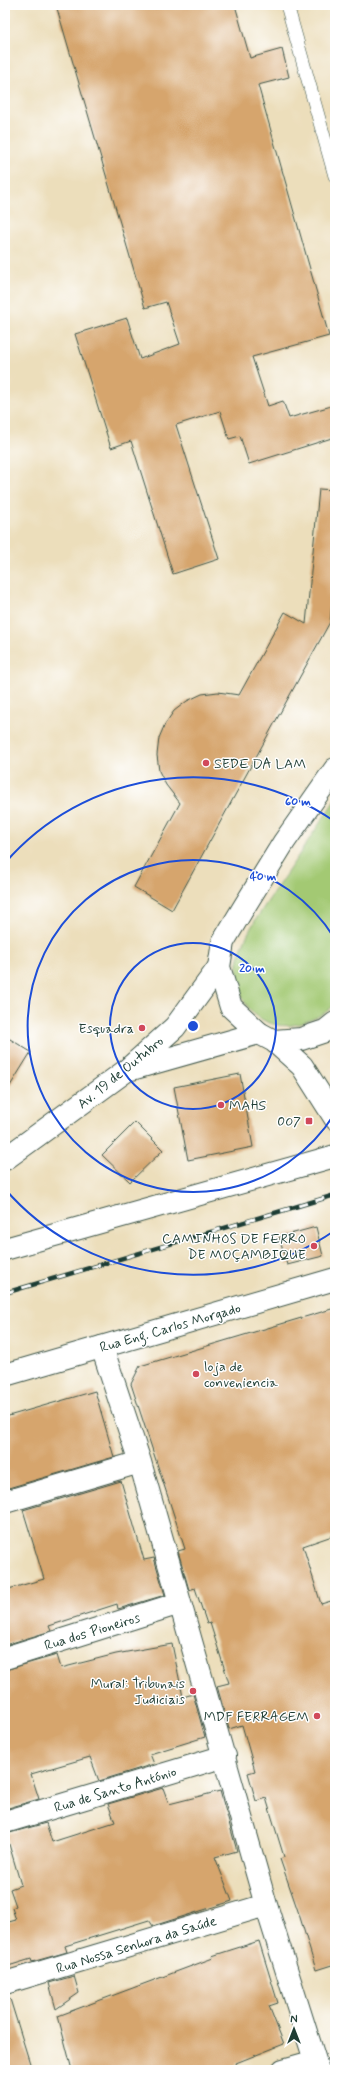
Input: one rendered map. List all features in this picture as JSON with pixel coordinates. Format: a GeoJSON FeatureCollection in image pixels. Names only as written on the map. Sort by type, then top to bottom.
{"type":"FeatureCollection","features":[{"type":"Feature","properties":{"kind":"street"},"geometry":{"type":"LineString","coordinates":[[335,769],[284,842],[223,942],[219,967],[231,1007],[302,1066],[335,1118]]}},
{"type":"Feature","properties":{"kind":"street","name":"Av. 19 de Outubro"},"geometry":{"type":"LineString","coordinates":[[5,1159],[127,1070],[175,1027],[219,967]]}},
{"type":"Feature","properties":{"kind":"street"},"geometry":{"type":"LineString","coordinates":[[127,1070],[267,1037],[301,1039],[325,1031],[335,1023]]}},
{"type":"Feature","properties":{"kind":"street"},"geometry":{"type":"LineString","coordinates":[[5,1249],[335,1156]]}},
{"type":"Feature","properties":{"kind":"street","name":"Rua Eng. Carlos Morgado"},"geometry":{"type":"LineString","coordinates":[[5,1375],[335,1279]]}},
{"type":"Feature","properties":{"kind":"street"},"geometry":{"type":"LineString","coordinates":[[102,1347],[140,1462],[225,1756],[266,1905],[317,2065],[283,2070]]}},
{"type":"Feature","properties":{"kind":"street"},"geometry":{"type":"LineString","coordinates":[[5,1502],[140,1462]]}},
{"type":"Feature","properties":{"kind":"street","name":"Rua dos Pioneiros"},"geometry":{"type":"LineString","coordinates":[[5,1658],[180,1603]]}},
{"type":"Feature","properties":{"kind":"street","name":"Rua de Santo António"},"geometry":{"type":"LineString","coordinates":[[5,1822],[225,1756]]}},
{"type":"Feature","properties":{"kind":"street","name":"Rua Nossa Senhora da Saúde"},"geometry":{"type":"LineString","coordinates":[[5,1984],[266,1905]]}},
{"type":"Feature","properties":{"kind":"lane"},"geometry":{"type":"LineString","coordinates":[[287,5],[335,176]]}},
{"type":"Feature","properties":{"kind":"green space"},"geometry":{"type":"Polygon","coordinates":[[[335,800],[335,1004],[324,1014],[310,1020],[294,1025],[279,1025],[265,1021],[254,1013],[245,1003],[237,974],[239,958],[250,929],[335,800]]]}},
{"type":"Feature","properties":{"kind":"building"},"geometry":{"type":"Polygon","coordinates":[[[56,5],[235,5],[250,58],[282,49],[289,77],[258,85],[329,336],[252,357],[268,406],[283,401],[289,418],[335,405],[335,437],[249,464],[240,436],[229,439],[220,411],[176,425],[219,559],[173,574],[131,441],[111,448],[75,334],[127,318],[140,359],[180,344],[166,302],[145,308],[56,5]]]}},
{"type":"Feature","properties":{"kind":"building","name":"SEDE DA LAM"},"geometry":{"type":"Polygon","coordinates":[[[319,489],[335,490],[335,571],[330,622],[172,910],[134,887],[180,803],[166,785],[159,771],[157,755],[159,738],[165,724],[174,711],[187,701],[202,694],[218,692],[239,695],[285,612],[306,624],[319,489]]]}},
{"type":"Feature","properties":{"kind":"building"},"geometry":{"type":"Polygon","coordinates":[[[5,1036],[31,1052],[5,1094],[5,1036]]]}},
{"type":"Feature","properties":{"kind":"building","name":"MAHS"},"geometry":{"type":"Polygon","coordinates":[[[240,1074],[253,1147],[188,1160],[174,1087],[240,1074]]]}},
{"type":"Feature","properties":{"kind":"building"},"geometry":{"type":"Polygon","coordinates":[[[135,1122],[163,1150],[130,1182],[102,1155],[135,1122]]]}},
{"type":"Feature","properties":{"kind":"building"},"geometry":{"type":"Polygon","coordinates":[[[316,1227],[323,1256],[287,1265],[279,1237],[316,1227]]]}},
{"type":"Feature","properties":{"kind":"building"},"geometry":{"type":"Polygon","coordinates":[[[335,1308],[335,1535],[303,1546],[321,1604],[331,1601],[335,1616],[335,1964],[316,1970],[280,1859],[284,1857],[266,1798],[256,1801],[248,1773],[255,1771],[242,1725],[229,1729],[217,1686],[229,1683],[210,1623],[207,1624],[195,1588],[189,1590],[178,1551],[185,1549],[131,1384],[140,1366],[335,1308]]]}},
{"type":"Feature","properties":{"kind":"building"},"geometry":{"type":"Polygon","coordinates":[[[95,1391],[114,1457],[5,1489],[5,1417],[95,1391]]]}},
{"type":"Feature","properties":{"kind":"building"},"geometry":{"type":"Polygon","coordinates":[[[121,1481],[144,1560],[154,1558],[165,1595],[118,1609],[117,1604],[49,1626],[51,1631],[5,1645],[5,1590],[44,1579],[23,1510],[121,1481]]]}},
{"type":"Feature","properties":{"kind":"building"},"geometry":{"type":"Polygon","coordinates":[[[172,1644],[183,1697],[193,1694],[205,1737],[150,1754],[154,1764],[99,1781],[90,1757],[31,1774],[39,1799],[5,1809],[5,1670],[57,1655],[61,1668],[116,1654],[172,1644]]]}},
{"type":"Feature","properties":{"kind":"building"},"geometry":{"type":"Polygon","coordinates":[[[163,1788],[169,1804],[220,1791],[237,1851],[215,1857],[232,1901],[153,1926],[149,1920],[65,1946],[67,1952],[32,1962],[31,1959],[5,1967],[5,1923],[16,1920],[12,1908],[16,1906],[10,1889],[21,1885],[6,1834],[46,1823],[52,1842],[115,1822],[108,1804],[163,1788]]]}},
{"type":"Feature","properties":{"kind":"building"},"geometry":{"type":"Polygon","coordinates":[[[259,1941],[278,2003],[269,2006],[284,2044],[236,2063],[237,2066],[225,2070],[72,2070],[58,2016],[213,1958],[212,1956],[259,1941]]]}},
{"type":"Feature","properties":{"kind":"building"},"geometry":{"type":"Polygon","coordinates":[[[74,1976],[79,1993],[56,2009],[49,1983],[74,1976]]]}},
{"type":"Feature","properties":{"kind":"building"},"geometry":{"type":"Polygon","coordinates":[[[10,1999],[32,2070],[5,2070],[5,2000],[10,1999]]]}},
{"type":"Feature","properties":{"kind":"railway"},"geometry":{"type":"LineString","coordinates":[[5,1293],[335,1195]]}},
{"type":"Feature","properties":{"kind":"place","name":"SEDE DA LAM"},"geometry":{"type":"Point","coordinates":[206,763]}},
{"type":"Feature","properties":{"kind":"place","name":"Esquadra"},"geometry":{"type":"Point","coordinates":[142,1028]}},
{"type":"Feature","properties":{"kind":"place","name":"MAHS"},"geometry":{"type":"Point","coordinates":[221,1105]}},
{"type":"Feature","properties":{"kind":"place","name":"007"},"geometry":{"type":"Point","coordinates":[309,1121]}},
{"type":"Feature","properties":{"kind":"place","name":"CAMINHOS DE FERRO DE MOÇAMBIQUE"},"geometry":{"type":"Point","coordinates":[314,1246]}},
{"type":"Feature","properties":{"kind":"place","name":"loja de conveniencia"},"geometry":{"type":"Point","coordinates":[196,1374]}},
{"type":"Feature","properties":{"kind":"place","name":"Mural: Tribunais Judiciais"},"geometry":{"type":"Point","coordinates":[193,1691]}},
{"type":"Feature","properties":{"kind":"place","name":"MDF FERRAGEM"},"geometry":{"type":"Point","coordinates":[317,1716]}}]}
